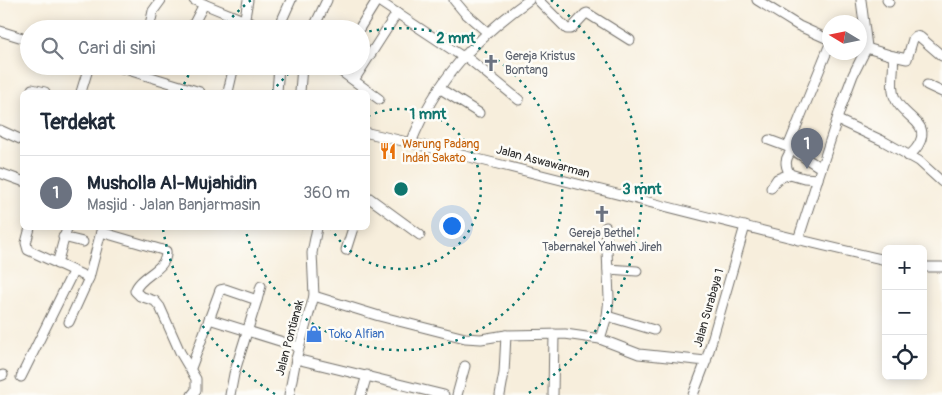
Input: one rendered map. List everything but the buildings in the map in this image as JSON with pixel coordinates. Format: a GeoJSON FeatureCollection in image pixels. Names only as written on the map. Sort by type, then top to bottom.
{"type":"FeatureCollection","features":[{"type":"Feature","properties":{"kind":"street"},"geometry":{"type":"LineString","coordinates":[[151,20],[153,11],[161,0]]}},
{"type":"Feature","properties":{"kind":"street"},"geometry":{"type":"LineString","coordinates":[[194,0],[234,20]]}},
{"type":"Feature","properties":{"kind":"street"},"geometry":{"type":"LineString","coordinates":[[244,20],[248,0]]}},
{"type":"Feature","properties":{"kind":"street"},"geometry":{"type":"LineString","coordinates":[[282,20],[291,0]]}},
{"type":"Feature","properties":{"kind":"street"},"geometry":{"type":"LineString","coordinates":[[317,20],[327,0]]}},
{"type":"Feature","properties":{"kind":"street"},"geometry":{"type":"LineString","coordinates":[[454,0],[464,12],[487,32]]}},
{"type":"Feature","properties":{"kind":"street"},"geometry":{"type":"LineString","coordinates":[[411,143],[427,107],[464,56],[487,32],[529,0]]}},
{"type":"Feature","properties":{"kind":"street"},"geometry":{"type":"LineString","coordinates":[[538,0],[567,29],[571,29],[588,13],[630,40]]}},
{"type":"Feature","properties":{"kind":"street"},"geometry":{"type":"LineString","coordinates":[[757,0],[799,26],[822,36]]}},
{"type":"Feature","properties":{"kind":"street"},"geometry":{"type":"LineString","coordinates":[[861,0],[862,15]]}},
{"type":"Feature","properties":{"kind":"street"},"geometry":{"type":"LineString","coordinates":[[366,20],[381,1],[464,56],[520,100]]}},
{"type":"Feature","properties":{"kind":"street"},"geometry":{"type":"LineString","coordinates":[[196,20],[204,4]]}},
{"type":"Feature","properties":{"kind":"street"},"geometry":{"type":"LineString","coordinates":[[370,55],[397,13]]}},
{"type":"Feature","properties":{"kind":"street"},"geometry":{"type":"LineString","coordinates":[[0,31],[20,37]]}},
{"type":"Feature","properties":{"kind":"street"},"geometry":{"type":"LineString","coordinates":[[867,48],[906,59],[913,39],[916,36],[920,37],[942,56]]}},
{"type":"Feature","properties":{"kind":"street"},"geometry":{"type":"LineString","coordinates":[[895,57],[894,97],[901,108],[917,122],[921,131],[920,143],[912,158]]}},
{"type":"Feature","properties":{"kind":"street"},"geometry":{"type":"LineString","coordinates":[[790,174],[785,166],[824,60]]}},
{"type":"Feature","properties":{"kind":"street"},"geometry":{"type":"LineString","coordinates":[[798,240],[858,60]]}},
{"type":"Feature","properties":{"kind":"street"},"geometry":{"type":"LineString","coordinates":[[82,90],[86,75]]}},
{"type":"Feature","properties":{"kind":"street"},"geometry":{"type":"LineString","coordinates":[[154,75],[195,90]]}},
{"type":"Feature","properties":{"kind":"street"},"geometry":{"type":"LineString","coordinates":[[228,90],[232,75]]}},
{"type":"Feature","properties":{"kind":"street"},"geometry":{"type":"LineString","coordinates":[[277,90],[278,75]]}},
{"type":"Feature","properties":{"kind":"street"},"geometry":{"type":"LineString","coordinates":[[300,90],[301,75]]}},
{"type":"Feature","properties":{"kind":"street"},"geometry":{"type":"LineString","coordinates":[[347,75],[367,90]]}},
{"type":"Feature","properties":{"kind":"street"},"geometry":{"type":"LineString","coordinates":[[354,80],[357,75]]}},
{"type":"Feature","properties":{"kind":"street"},"geometry":{"type":"LineString","coordinates":[[927,85],[942,92]]}},
{"type":"Feature","properties":{"kind":"street"},"geometry":{"type":"LineString","coordinates":[[439,88],[479,112]]}},
{"type":"Feature","properties":{"kind":"street"},"geometry":{"type":"LineString","coordinates":[[32,89],[36,90]]}},
{"type":"Feature","properties":{"kind":"street"},"geometry":{"type":"LineString","coordinates":[[370,92],[379,99]]}},
{"type":"Feature","properties":{"kind":"street"},"geometry":{"type":"LineString","coordinates":[[838,120],[883,141],[912,158],[942,182]]}},
{"type":"Feature","properties":{"kind":"street"},"geometry":{"type":"LineString","coordinates":[[0,130],[20,139]]}},
{"type":"Feature","properties":{"kind":"street","name":"Jalan Aswawarman"},"geometry":{"type":"LineString","coordinates":[[370,133],[498,163],[798,240],[882,259]]}},
{"type":"Feature","properties":{"kind":"street"},"geometry":{"type":"LineString","coordinates":[[769,140],[791,149],[821,168]]}},
{"type":"Feature","properties":{"kind":"street"},"geometry":{"type":"LineString","coordinates":[[0,173],[20,180]]}},
{"type":"Feature","properties":{"kind":"street"},"geometry":{"type":"LineString","coordinates":[[771,188],[777,178],[790,174],[818,179]]}},
{"type":"Feature","properties":{"kind":"street"},"geometry":{"type":"LineString","coordinates":[[370,198],[420,235]]}},
{"type":"Feature","properties":{"kind":"street","name":"Jalan Surabaya 1"},"geometry":{"type":"LineString","coordinates":[[693,395],[706,361],[745,226]]}},
{"type":"Feature","properties":{"kind":"street"},"geometry":{"type":"LineString","coordinates":[[600,339],[607,316],[609,298],[606,227]]}},
{"type":"Feature","properties":{"kind":"street"},"geometry":{"type":"LineString","coordinates":[[29,230],[26,242],[28,250],[87,277]]}},
{"type":"Feature","properties":{"kind":"street"},"geometry":{"type":"LineString","coordinates":[[57,264],[66,230]]}},
{"type":"Feature","properties":{"kind":"street"},"geometry":{"type":"LineString","coordinates":[[70,322],[102,230],[166,251],[167,256],[162,264],[136,287],[136,294],[157,304],[180,352],[196,379],[196,390],[192,395]]}},
{"type":"Feature","properties":{"kind":"street","name":"Jalan Pontianak"},"geometry":{"type":"LineString","coordinates":[[289,395],[299,347],[314,296],[312,260],[313,240],[316,230]]}},
{"type":"Feature","properties":{"kind":"street"},"geometry":{"type":"LineString","coordinates":[[346,250],[352,230]]}},
{"type":"Feature","properties":{"kind":"street"},"geometry":{"type":"LineString","coordinates":[[63,237],[83,242]]}},
{"type":"Feature","properties":{"kind":"street"},"geometry":{"type":"LineString","coordinates":[[927,267],[942,267]]}},
{"type":"Feature","properties":{"kind":"street"},"geometry":{"type":"LineString","coordinates":[[608,269],[637,271]]}},
{"type":"Feature","properties":{"kind":"street"},"geometry":{"type":"LineString","coordinates":[[22,377],[73,272]]}},
{"type":"Feature","properties":{"kind":"street"},"geometry":{"type":"LineString","coordinates":[[230,395],[232,380],[261,286]]}},
{"type":"Feature","properties":{"kind":"street"},"geometry":{"type":"LineString","coordinates":[[191,368],[220,290],[257,300]]}},
{"type":"Feature","properties":{"kind":"street"},"geometry":{"type":"LineString","coordinates":[[314,296],[379,316],[456,336],[481,339],[506,335],[554,334],[600,339],[635,353],[706,361]]}},
{"type":"Feature","properties":{"kind":"street"},"geometry":{"type":"LineString","coordinates":[[607,316],[654,330]]}},
{"type":"Feature","properties":{"kind":"street"},"geometry":{"type":"LineString","coordinates":[[209,319],[299,347]]}},
{"type":"Feature","properties":{"kind":"street"},"geometry":{"type":"LineString","coordinates":[[553,395],[554,334]]}},
{"type":"Feature","properties":{"kind":"street"},"geometry":{"type":"LineString","coordinates":[[500,395],[504,372],[506,335]]}},
{"type":"Feature","properties":{"kind":"street"},"geometry":{"type":"LineString","coordinates":[[296,359],[367,375],[411,391],[444,395]]}},
{"type":"Feature","properties":{"kind":"street"},"geometry":{"type":"LineString","coordinates":[[457,395],[465,366]]}},
{"type":"Feature","properties":{"kind":"street"},"geometry":{"type":"LineString","coordinates":[[361,395],[367,375]]}},
{"type":"Feature","properties":{"kind":"place","name":"Gereja Kristus Bontang"},"geometry":{"type":"Point","coordinates":[491,63]}},
{"type":"Feature","properties":{"kind":"place","name":"Warung Padang Indah Sakato"},"geometry":{"type":"Point","coordinates":[388,151]}},
{"type":"Feature","properties":{"kind":"place","name":"Musholla Al-Mujahidin"},"geometry":{"type":"Point","coordinates":[807,169]}},
{"type":"Feature","properties":{"kind":"place","name":"Gereja Bethel Tabernakel Yahweh Jireh"},"geometry":{"type":"Point","coordinates":[602,214]}},
{"type":"Feature","properties":{"kind":"place","name":"Toko Alfian"},"geometry":{"type":"Point","coordinates":[314,334]}}]}
